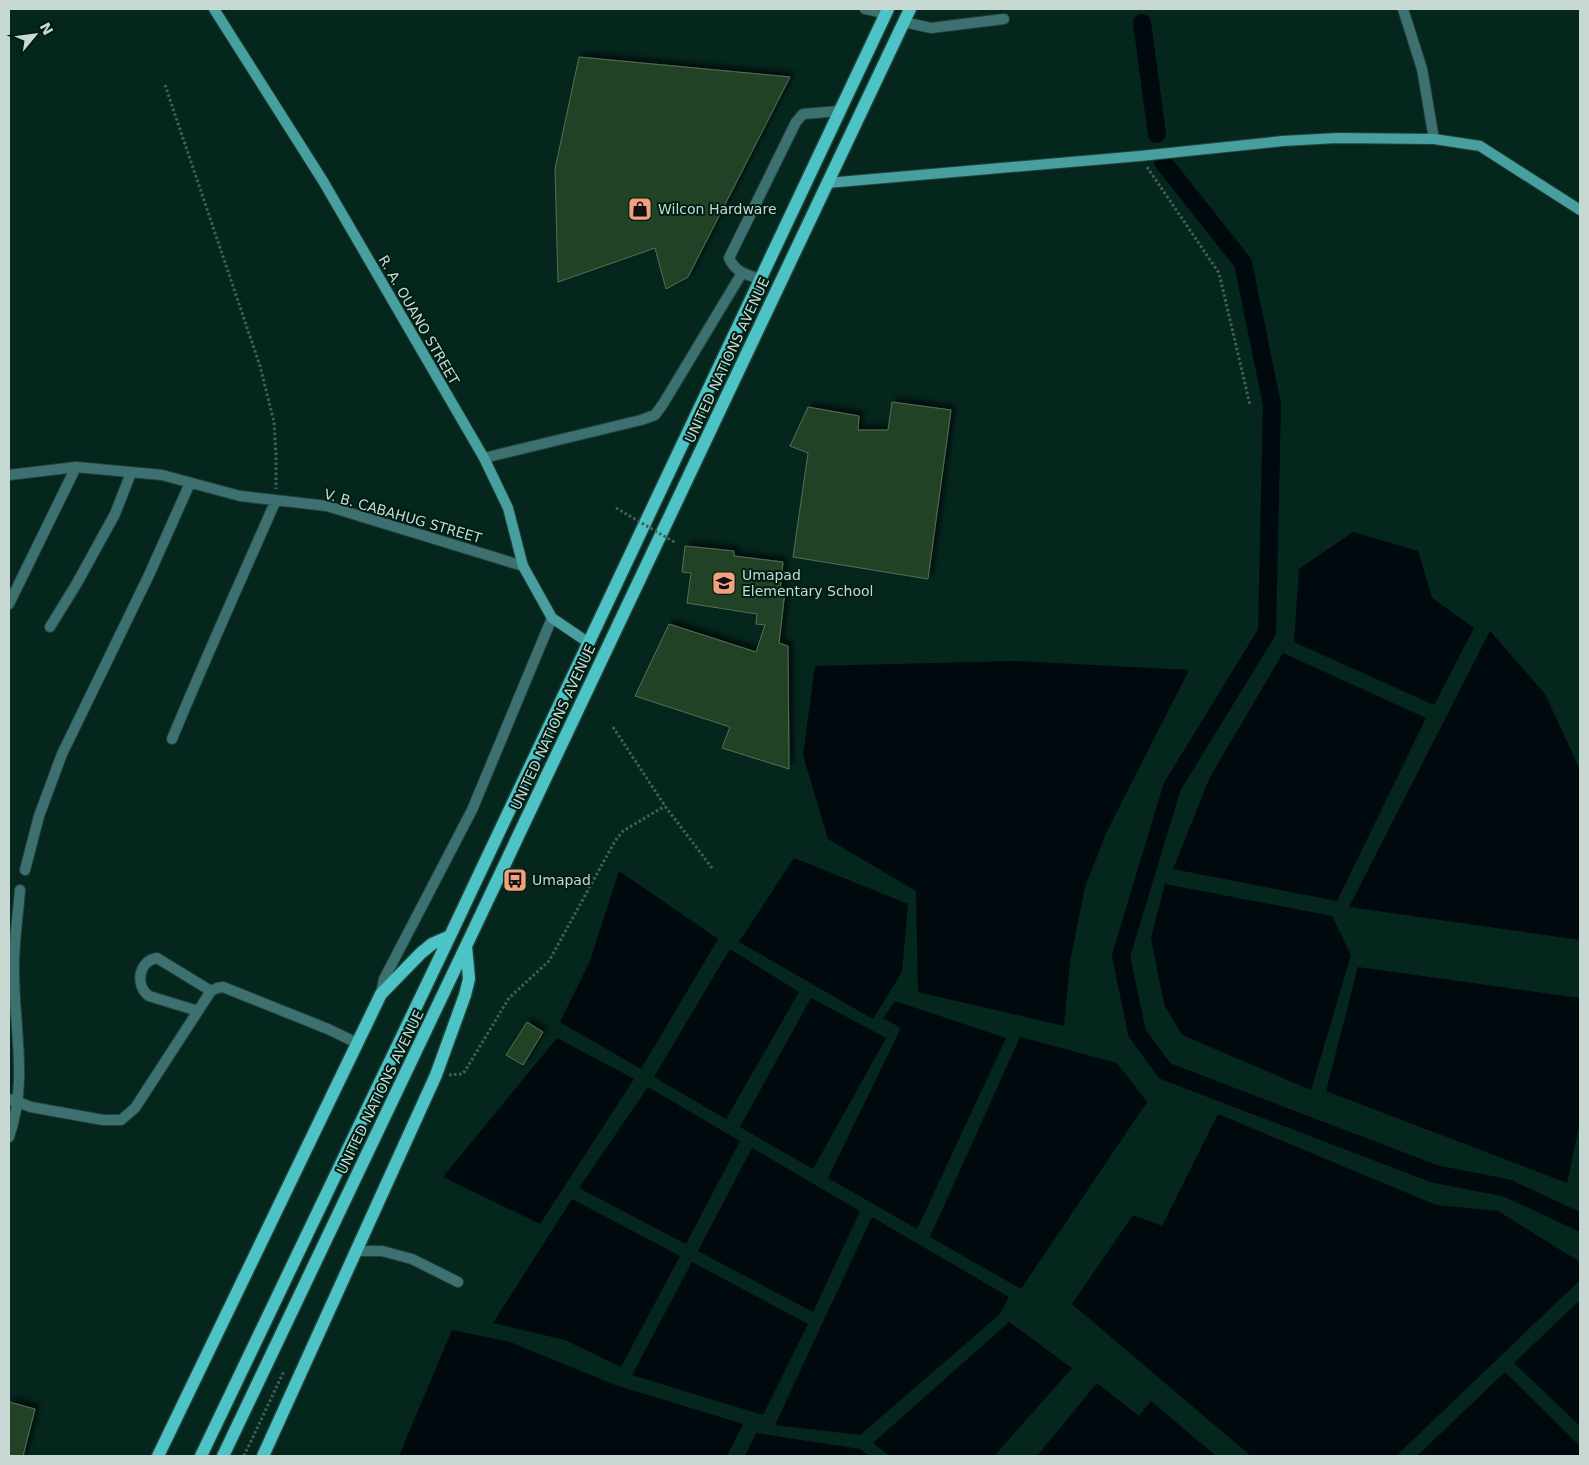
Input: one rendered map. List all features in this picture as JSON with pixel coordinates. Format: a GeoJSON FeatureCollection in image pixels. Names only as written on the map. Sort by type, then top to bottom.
{"type":"FeatureCollection","features":[{"type":"Feature","properties":{"kind":"main road","name":"UNITED NATIONS AVENUE"},"geometry":{"type":"LineString","coordinates":[[222,1456],[910,9]]}},
{"type":"Feature","properties":{"kind":"main road","name":"UNITED NATIONS AVENUE"},"geometry":{"type":"LineString","coordinates":[[201,1456],[450,936],[887,11]]}},
{"type":"Feature","properties":{"kind":"main road"},"geometry":{"type":"LineString","coordinates":[[158,1456],[381,994],[420,953],[432,944],[450,936]]}},
{"type":"Feature","properties":{"kind":"main road"},"geometry":{"type":"LineString","coordinates":[[263,1456],[436,1075],[469,979],[466,946]]}},
{"type":"Feature","properties":{"kind":"street","name":"R. A. OUANO STREET"},"geometry":{"type":"LineString","coordinates":[[214,9],[323,181],[484,458],[508,508],[523,566],[552,618],[588,643]]}},
{"type":"Feature","properties":{"kind":"street"},"geometry":{"type":"LineString","coordinates":[[865,9],[887,11]]}},
{"type":"Feature","properties":{"kind":"street"},"geometry":{"type":"LineString","coordinates":[[1403,9],[1422,69],[1434,139]]}},
{"type":"Feature","properties":{"kind":"street"},"geometry":{"type":"LineString","coordinates":[[904,22],[931,28],[1004,19]]}},
{"type":"Feature","properties":{"kind":"street"},"geometry":{"type":"LineString","coordinates":[[760,279],[742,273],[732,265],[730,258],[796,122],[803,114],[840,111]]}},
{"type":"Feature","properties":{"kind":"street"},"geometry":{"type":"LineString","coordinates":[[827,183],[1140,156],[1292,140],[1337,138],[1434,139],[1480,146],[1580,210]]}},
{"type":"Feature","properties":{"kind":"street"},"geometry":{"type":"LineString","coordinates":[[484,458],[655,415],[664,404],[742,273]]}},
{"type":"Feature","properties":{"kind":"street"},"geometry":{"type":"LineString","coordinates":[[9,604],[76,467]]}},
{"type":"Feature","properties":{"kind":"street","name":"V. B. CABAHUG STREET"},"geometry":{"type":"LineString","coordinates":[[9,475],[76,467],[162,475],[240,496],[327,506],[523,566]]}},
{"type":"Feature","properties":{"kind":"street"},"geometry":{"type":"LineString","coordinates":[[50,627],[115,514],[131,473]]}},
{"type":"Feature","properties":{"kind":"street"},"geometry":{"type":"LineString","coordinates":[[25,870],[39,816],[62,754],[149,575],[190,483]]}},
{"type":"Feature","properties":{"kind":"street"},"geometry":{"type":"LineString","coordinates":[[172,739],[276,500]]}},
{"type":"Feature","properties":{"kind":"street"},"geometry":{"type":"LineString","coordinates":[[381,994],[384,979],[472,810],[552,618]]}},
{"type":"Feature","properties":{"kind":"street"},"geometry":{"type":"LineString","coordinates":[[9,1137],[15,1119],[13,1101],[20,1071],[14,967],[20,890]]}},
{"type":"Feature","properties":{"kind":"street"},"geometry":{"type":"LineString","coordinates":[[198,1011],[144,993],[140,982],[142,968],[149,961],[157,958],[211,991]]}},
{"type":"Feature","properties":{"kind":"street"},"geometry":{"type":"LineString","coordinates":[[13,1101],[31,1107],[103,1120],[121,1120],[135,1108],[211,991],[217,988],[223,987],[328,1029],[357,1043]]}},
{"type":"Feature","properties":{"kind":"street"},"geometry":{"type":"LineString","coordinates":[[355,1251],[382,1251],[412,1259],[458,1282]]}},
{"type":"Feature","properties":{"kind":"path"},"geometry":{"type":"LineString","coordinates":[[165,85],[260,366],[274,422],[276,500]]}},
{"type":"Feature","properties":{"kind":"path"},"geometry":{"type":"LineString","coordinates":[[1140,156],[1219,273],[1250,405]]}},
{"type":"Feature","properties":{"kind":"path"},"geometry":{"type":"LineString","coordinates":[[616,508],[676,543]]}},
{"type":"Feature","properties":{"kind":"path"},"geometry":{"type":"LineString","coordinates":[[613,727],[664,806],[712,868]]}},
{"type":"Feature","properties":{"kind":"path"},"geometry":{"type":"LineString","coordinates":[[436,1075],[462,1074],[465,1071],[509,998],[549,961],[615,841],[623,831],[664,806]]}},
{"type":"Feature","properties":{"kind":"shaded area"},"geometry":{"type":"Polygon","coordinates":[[[1353,532],[1418,551],[1432,598],[1474,628],[1434,705],[1294,642],[1299,569],[1353,532]]]}},
{"type":"Feature","properties":{"kind":"shaded area"},"geometry":{"type":"Polygon","coordinates":[[[1490,631],[1545,694],[1580,770],[1580,940],[1349,907],[1490,631]]]}},
{"type":"Feature","properties":{"kind":"shaded area"},"geometry":{"type":"Polygon","coordinates":[[[1283,653],[1426,718],[1337,901],[1173,869],[1210,777],[1283,653]]]}},
{"type":"Feature","properties":{"kind":"shaded area"},"geometry":{"type":"Polygon","coordinates":[[[1016,661],[1189,670],[1107,831],[1085,887],[1070,962],[1064,1026],[918,992],[916,891],[828,839],[803,755],[815,666],[1016,661]]]}},
{"type":"Feature","properties":{"kind":"shaded area"},"geometry":{"type":"Polygon","coordinates":[[[794,858],[908,904],[902,972],[873,1019],[739,942],[794,858]]]}},
{"type":"Feature","properties":{"kind":"shaded area"},"geometry":{"type":"Polygon","coordinates":[[[619,871],[718,939],[641,1069],[560,1022],[590,961],[619,871]]]}},
{"type":"Feature","properties":{"kind":"shaded area"},"geometry":{"type":"Polygon","coordinates":[[[1165,884],[1332,916],[1351,955],[1311,1090],[1182,1035],[1164,1004],[1151,938],[1165,884]]]}},
{"type":"Feature","properties":{"kind":"shaded area"},"geometry":{"type":"Polygon","coordinates":[[[730,949],[799,992],[726,1119],[654,1077],[730,949]]]}},
{"type":"Feature","properties":{"kind":"shaded area"},"geometry":{"type":"Polygon","coordinates":[[[1358,967],[1580,998],[1580,1122],[1567,1183],[1326,1091],[1358,967]]]}},
{"type":"Feature","properties":{"kind":"shaded area"},"geometry":{"type":"Polygon","coordinates":[[[811,998],[886,1038],[813,1169],[740,1127],[811,998]]]}},
{"type":"Feature","properties":{"kind":"shaded area"},"geometry":{"type":"Polygon","coordinates":[[[895,1001],[1006,1038],[917,1229],[828,1178],[901,1028],[883,1018],[895,1001]]]}},
{"type":"Feature","properties":{"kind":"shaded area"},"geometry":{"type":"Polygon","coordinates":[[[1020,1037],[1117,1063],[1147,1102],[1021,1289],[930,1237],[1020,1037]]]}},
{"type":"Feature","properties":{"kind":"shaded area"},"geometry":{"type":"Polygon","coordinates":[[[557,1038],[634,1079],[540,1224],[443,1177],[557,1038]]]}},
{"type":"Feature","properties":{"kind":"shaded area"},"geometry":{"type":"Polygon","coordinates":[[[648,1087],[740,1141],[686,1244],[579,1188],[648,1087]]]}},
{"type":"Feature","properties":{"kind":"shaded area"},"geometry":{"type":"Polygon","coordinates":[[[1218,1114],[1436,1205],[1498,1211],[1580,1262],[1580,1280],[1396,1456],[1251,1456],[1072,1304],[1133,1215],[1162,1226],[1218,1114]]]}},
{"type":"Feature","properties":{"kind":"shaded area"},"geometry":{"type":"Polygon","coordinates":[[[752,1148],[860,1211],[813,1312],[698,1251],[752,1148]]]}},
{"type":"Feature","properties":{"kind":"shaded area"},"geometry":{"type":"Polygon","coordinates":[[[572,1199],[680,1256],[621,1367],[565,1340],[493,1323],[572,1199]]]}},
{"type":"Feature","properties":{"kind":"shaded area"},"geometry":{"type":"Polygon","coordinates":[[[872,1217],[1009,1297],[1000,1314],[860,1435],[775,1425],[872,1217]]]}},
{"type":"Feature","properties":{"kind":"shaded area"},"geometry":{"type":"Polygon","coordinates":[[[692,1262],[808,1324],[763,1415],[632,1375],[692,1262]]]}},
{"type":"Feature","properties":{"kind":"shaded area"},"geometry":{"type":"Polygon","coordinates":[[[1580,1300],[1580,1426],[1514,1363],[1580,1300]]]}},
{"type":"Feature","properties":{"kind":"shaded area"},"geometry":{"type":"Polygon","coordinates":[[[1009,1322],[1072,1368],[994,1456],[890,1456],[873,1443],[1009,1322]]]}},
{"type":"Feature","properties":{"kind":"shaded area"},"geometry":{"type":"Polygon","coordinates":[[[452,1330],[510,1342],[615,1385],[743,1424],[727,1456],[399,1456],[452,1330]]]}},
{"type":"Feature","properties":{"kind":"shaded area"},"geometry":{"type":"Polygon","coordinates":[[[1505,1372],[1580,1446],[1580,1456],[1417,1456],[1505,1372]]]}},
{"type":"Feature","properties":{"kind":"shaded area"},"geometry":{"type":"Polygon","coordinates":[[[1097,1383],[1139,1416],[1151,1401],[1216,1456],[1037,1456],[1097,1383]]]}},
{"type":"Feature","properties":{"kind":"shaded area"},"geometry":{"type":"Polygon","coordinates":[[[756,1433],[860,1449],[869,1456],[745,1456],[756,1433]]]}},
{"type":"Feature","properties":{"kind":"building","name":"Wilcon Hardware"},"geometry":{"type":"Polygon","coordinates":[[[579,57],[790,77],[688,277],[666,289],[655,248],[558,282],[555,169],[579,57]]]}},
{"type":"Feature","properties":{"kind":"building"},"geometry":{"type":"Polygon","coordinates":[[[892,402],[951,410],[928,579],[793,557],[808,453],[790,446],[808,407],[859,416],[858,430],[888,430],[892,402]]]}},
{"type":"Feature","properties":{"kind":"building"},"geometry":{"type":"Polygon","coordinates":[[[685,546],[734,551],[734,556],[783,562],[780,591],[785,591],[779,643],[788,646],[789,769],[722,748],[730,727],[635,696],[669,624],[756,652],[765,625],[756,624],[757,614],[687,603],[691,573],[682,572],[685,546]]]}},
{"type":"Feature","properties":{"kind":"building"},"geometry":{"type":"Polygon","coordinates":[[[527,1022],[543,1032],[523,1065],[506,1055],[527,1022]]]}},
{"type":"Feature","properties":{"kind":"building"},"geometry":{"type":"Polygon","coordinates":[[[9,1402],[35,1409],[23,1456],[9,1456],[9,1402]]]}},
{"type":"Feature","properties":{"kind":"waterway"},"geometry":{"type":"LineString","coordinates":[[1142,23],[1157,134]]}},
{"type":"Feature","properties":{"kind":"waterway"},"geometry":{"type":"LineString","coordinates":[[1163,162],[1243,263],[1272,405],[1267,632],[1172,787],[1121,956],[1137,1033],[1165,1071],[1435,1174],[1507,1188],[1580,1222]]}},
{"type":"Feature","properties":{"kind":"place","name":"Wilcon Hardware"},"geometry":{"type":"Point","coordinates":[640,209]}},
{"type":"Feature","properties":{"kind":"place","name":"Umapad Elementary School"},"geometry":{"type":"Point","coordinates":[724,583]}},
{"type":"Feature","properties":{"kind":"place","name":"Umapad"},"geometry":{"type":"Point","coordinates":[515,880]}}]}
